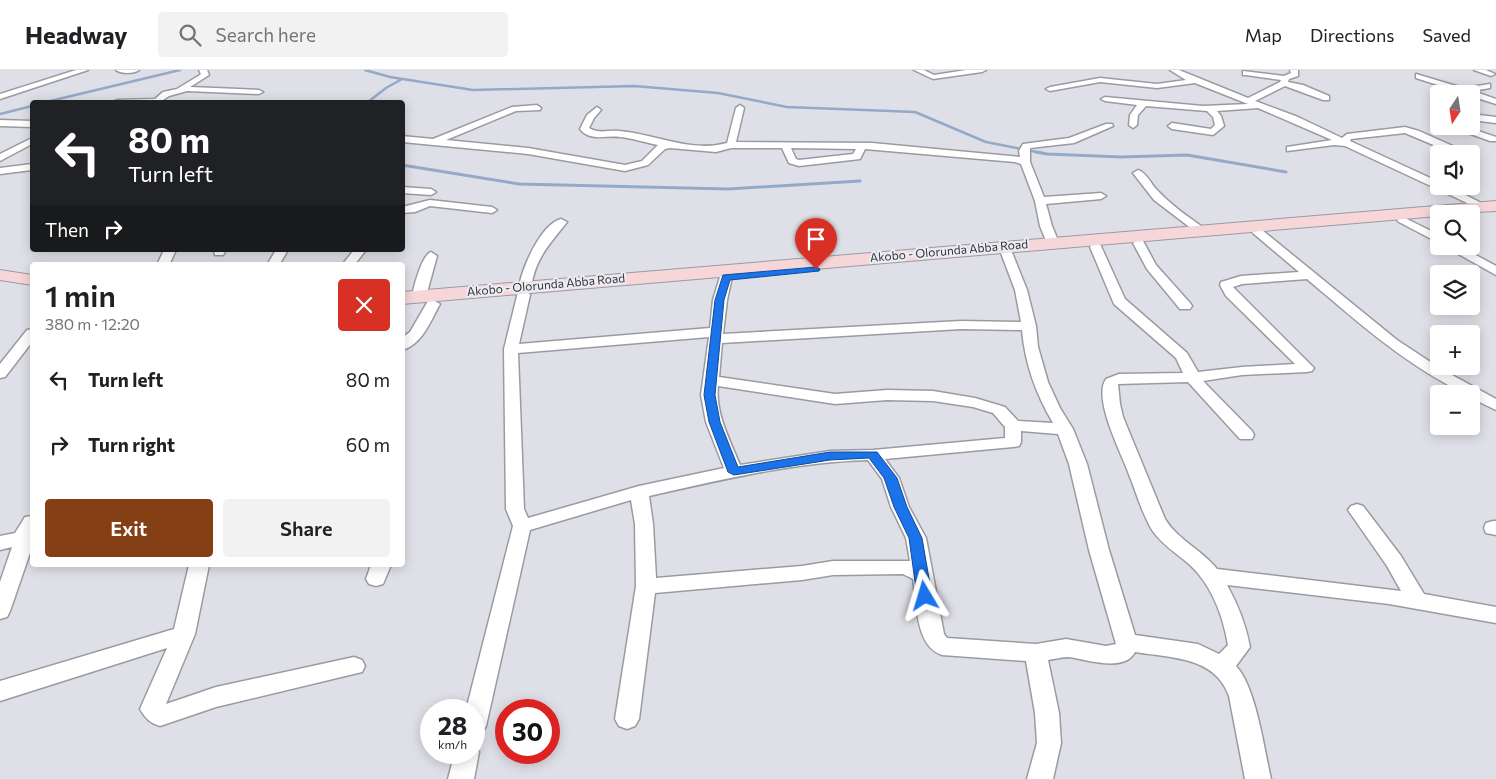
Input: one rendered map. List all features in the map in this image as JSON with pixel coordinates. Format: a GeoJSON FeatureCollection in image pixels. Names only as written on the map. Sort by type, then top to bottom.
{"type":"FeatureCollection","features":[{"type":"Feature","properties":{"kind":"main road","name":"Akobo - Olorunda Abba Road"},"geometry":{"type":"LineString","coordinates":[[405,305],[418,299],[726,277],[1096,247],[1258,232],[1315,224],[1487,210]]}},
{"type":"Feature","properties":{"kind":"main road","name":"Akobo - Olorunda Abba Road"},"geometry":{"type":"LineString","coordinates":[[524,291],[1200,230],[1430,218]]}},
{"type":"Feature","properties":{"kind":"main road"},"geometry":{"type":"LineString","coordinates":[[0,274],[30,280]]}},
{"type":"Feature","properties":{"kind":"main road"},"geometry":{"type":"LineString","coordinates":[[0,284],[30,289]]}},
{"type":"Feature","properties":{"kind":"street"},"geometry":{"type":"LineString","coordinates":[[0,96],[12,87],[58,70]]}},
{"type":"Feature","properties":{"kind":"street"},"geometry":{"type":"LineString","coordinates":[[0,96],[84,70]]}},
{"type":"Feature","properties":{"kind":"street"},"geometry":{"type":"LineString","coordinates":[[120,70],[135,70]]}},
{"type":"Feature","properties":{"kind":"street"},"geometry":{"type":"LineString","coordinates":[[180,90],[205,75],[203,70]]}},
{"type":"Feature","properties":{"kind":"street"},"geometry":{"type":"LineString","coordinates":[[918,70],[933,77],[977,70]]}},
{"type":"Feature","properties":{"kind":"street"},"geometry":{"type":"LineString","coordinates":[[1174,70],[1195,81],[1290,116],[1345,143],[1391,162],[1487,210]]}},
{"type":"Feature","properties":{"kind":"street"},"geometry":{"type":"LineString","coordinates":[[1249,101],[1295,74],[1294,70]]}},
{"type":"Feature","properties":{"kind":"street"},"geometry":{"type":"LineString","coordinates":[[1478,70],[1490,74]]}},
{"type":"Feature","properties":{"kind":"street"},"geometry":{"type":"LineString","coordinates":[[1246,73],[1284,80],[1326,98]]}},
{"type":"Feature","properties":{"kind":"street"},"geometry":{"type":"LineString","coordinates":[[1419,76],[1447,85]]}},
{"type":"Feature","properties":{"kind":"street"},"geometry":{"type":"LineString","coordinates":[[1050,89],[1100,80],[1151,86],[1195,81]]}},
{"type":"Feature","properties":{"kind":"street"},"geometry":{"type":"LineString","coordinates":[[1480,87],[1486,86]]}},
{"type":"Feature","properties":{"kind":"street"},"geometry":{"type":"LineString","coordinates":[[160,100],[166,94],[180,90],[259,92]]}},
{"type":"Feature","properties":{"kind":"street"},"geometry":{"type":"LineString","coordinates":[[1480,96],[1496,102]]}},
{"type":"Feature","properties":{"kind":"street"},"geometry":{"type":"LineString","coordinates":[[1105,98],[1210,109],[1259,106]]}},
{"type":"Feature","properties":{"kind":"street"},"geometry":{"type":"LineString","coordinates":[[1133,125],[1132,119],[1134,114],[1145,103]]}},
{"type":"Feature","properties":{"kind":"street"},"geometry":{"type":"LineString","coordinates":[[434,142],[515,109],[537,108]]}},
{"type":"Feature","properties":{"kind":"street"},"geometry":{"type":"LineString","coordinates":[[732,145],[740,108]]}},
{"type":"Feature","properties":{"kind":"street"},"geometry":{"type":"LineString","coordinates":[[1172,126],[1213,132],[1220,126],[1220,121],[1210,109]]}},
{"type":"Feature","properties":{"kind":"street"},"geometry":{"type":"LineString","coordinates":[[597,110],[590,117],[584,129],[595,135],[619,134],[670,145],[716,149],[732,145],[862,146],[1017,159],[1046,142],[1071,140],[1110,126]]}},
{"type":"Feature","properties":{"kind":"street"},"geometry":{"type":"LineString","coordinates":[[1480,118],[1496,120]]}},
{"type":"Feature","properties":{"kind":"street"},"geometry":{"type":"LineString","coordinates":[[0,123],[30,124]]}},
{"type":"Feature","properties":{"kind":"street"},"geometry":{"type":"LineString","coordinates":[[1345,143],[1347,137],[1405,130],[1443,145]]}},
{"type":"Feature","properties":{"kind":"street"},"geometry":{"type":"LineString","coordinates":[[1480,135],[1495,140]]}},
{"type":"Feature","properties":{"kind":"street"},"geometry":{"type":"LineString","coordinates":[[405,139],[544,153],[589,163],[625,168],[645,163],[662,147],[670,145]]}},
{"type":"Feature","properties":{"kind":"street"},"geometry":{"type":"LineString","coordinates":[[0,158],[30,142]]}},
{"type":"Feature","properties":{"kind":"street"},"geometry":{"type":"LineString","coordinates":[[1290,149],[1334,142],[1345,143]]}},
{"type":"Feature","properties":{"kind":"street"},"geometry":{"type":"LineString","coordinates":[[785,145],[792,161],[799,163],[857,157],[862,146]]}},
{"type":"Feature","properties":{"kind":"street"},"geometry":{"type":"LineString","coordinates":[[1025,153],[1046,226],[1053,243]]}},
{"type":"Feature","properties":{"kind":"street"},"geometry":{"type":"LineString","coordinates":[[0,171],[30,167]]}},
{"type":"Feature","properties":{"kind":"street"},"geometry":{"type":"LineString","coordinates":[[1138,173],[1145,185],[1180,217],[1200,230]]}},
{"type":"Feature","properties":{"kind":"street"},"geometry":{"type":"LineString","coordinates":[[405,190],[431,192]]}},
{"type":"Feature","properties":{"kind":"street"},"geometry":{"type":"LineString","coordinates":[[1040,201],[1102,196]]}},
{"type":"Feature","properties":{"kind":"street"},"geometry":{"type":"LineString","coordinates":[[405,210],[416,209],[430,203],[492,210]]}},
{"type":"Feature","properties":{"kind":"street"},"geometry":{"type":"LineString","coordinates":[[1403,220],[1430,235]]}},
{"type":"Feature","properties":{"kind":"street"},"geometry":{"type":"LineString","coordinates":[[480,699],[522,526],[515,509],[511,349],[532,260],[542,242],[560,222]]}},
{"type":"Feature","properties":{"kind":"street"},"geometry":{"type":"LineString","coordinates":[[1258,232],[1392,343],[1436,372],[1496,404]]}},
{"type":"Feature","properties":{"kind":"street"},"geometry":{"type":"LineString","coordinates":[[1139,243],[1151,266],[1185,306]]}},
{"type":"Feature","properties":{"kind":"street"},"geometry":{"type":"LineString","coordinates":[[1096,247],[1119,301],[1182,356],[1190,368],[1192,377],[1246,435]]}},
{"type":"Feature","properties":{"kind":"street"},"geometry":{"type":"LineString","coordinates":[[350,262],[358,252]]}},
{"type":"Feature","properties":{"kind":"street"},"geometry":{"type":"LineString","coordinates":[[873,454],[890,478],[900,507],[916,538],[916,566],[931,628],[935,639],[942,646],[1036,653],[1066,648],[1106,655],[1117,654],[1125,650],[1126,642],[1099,550],[1078,464],[1065,429],[1052,408],[1040,382],[1020,290],[1008,254]]}},
{"type":"Feature","properties":{"kind":"street"},"geometry":{"type":"LineString","coordinates":[[1467,255],[1496,271]]}},
{"type":"Feature","properties":{"kind":"street"},"geometry":{"type":"LineString","coordinates":[[405,343],[416,334],[420,288],[431,256]]}},
{"type":"Feature","properties":{"kind":"street"},"geometry":{"type":"LineString","coordinates":[[1222,666],[1239,647],[1237,631],[1226,600],[1201,564],[1164,532],[1160,525],[1149,504],[1128,450],[1114,408],[1110,389],[1112,382],[1119,379],[1192,377],[1242,371],[1307,368],[1231,293],[1226,285],[1241,280],[1309,274]]}},
{"type":"Feature","properties":{"kind":"street"},"geometry":{"type":"LineString","coordinates":[[726,277],[720,300],[709,395],[714,422],[734,472]]}},
{"type":"Feature","properties":{"kind":"street"},"geometry":{"type":"LineString","coordinates":[[511,349],[715,335],[961,325],[1029,326]]}},
{"type":"Feature","properties":{"kind":"street"},"geometry":{"type":"LineString","coordinates":[[2,369],[30,335]]}},
{"type":"Feature","properties":{"kind":"street"},"geometry":{"type":"LineString","coordinates":[[522,526],[639,492],[734,472],[830,456],[1013,442],[1013,426],[999,410],[975,403],[933,396],[835,399],[710,380]]}},
{"type":"Feature","properties":{"kind":"street"},"geometry":{"type":"LineString","coordinates":[[1013,426],[1065,429]]}},
{"type":"Feature","properties":{"kind":"street"},"geometry":{"type":"LineString","coordinates":[[627,719],[646,586],[644,524],[639,492]]}},
{"type":"Feature","properties":{"kind":"street"},"geometry":{"type":"LineString","coordinates":[[1357,510],[1394,562],[1417,600]]}},
{"type":"Feature","properties":{"kind":"street"},"geometry":{"type":"LineString","coordinates":[[20,540],[30,525]]}},
{"type":"Feature","properties":{"kind":"street"},"geometry":{"type":"LineString","coordinates":[[0,543],[20,540]]}},
{"type":"Feature","properties":{"kind":"street"},"geometry":{"type":"LineString","coordinates":[[0,610],[22,546],[20,540]]}},
{"type":"Feature","properties":{"kind":"street"},"geometry":{"type":"LineString","coordinates":[[646,586],[802,573],[833,568],[916,566]]}},
{"type":"Feature","properties":{"kind":"street"},"geometry":{"type":"LineString","coordinates":[[198,567],[184,634],[152,709],[160,716],[216,697],[354,666]]}},
{"type":"Feature","properties":{"kind":"street"},"geometry":{"type":"LineString","coordinates":[[1210,576],[1332,588],[1417,600],[1496,615]]}},
{"type":"Feature","properties":{"kind":"street"},"geometry":{"type":"LineString","coordinates":[[0,691],[99,662],[184,634]]}},
{"type":"Feature","properties":{"kind":"street"},"geometry":{"type":"LineString","coordinates":[[1126,642],[1198,653],[1222,666],[1234,679],[1240,696],[1258,779]]}},
{"type":"Feature","properties":{"kind":"street"},"geometry":{"type":"LineString","coordinates":[[1036,653],[1047,713],[1049,743],[1040,779]]}},
{"type":"Feature","properties":{"kind":"street"},"geometry":{"type":"LineString","coordinates":[[461,779],[464,764]]}},
{"type":"Feature","properties":{"kind":"waterway"},"geometry":{"type":"LineString","coordinates":[[54,100],[180,70]]}},
{"type":"Feature","properties":{"kind":"waterway"},"geometry":{"type":"LineString","coordinates":[[365,70],[390,77],[473,90],[634,86],[718,93],[787,107],[915,112],[986,142],[1042,153]]}},
{"type":"Feature","properties":{"kind":"waterway"},"geometry":{"type":"LineString","coordinates":[[371,100],[402,79]]}},
{"type":"Feature","properties":{"kind":"waterway"},"geometry":{"type":"LineString","coordinates":[[0,114],[30,106]]}},
{"type":"Feature","properties":{"kind":"waterway"},"geometry":{"type":"LineString","coordinates":[[1036,152],[1121,157],[1187,155],[1286,172]]}},
{"type":"Feature","properties":{"kind":"waterway"},"geometry":{"type":"LineString","coordinates":[[405,165],[519,184],[728,189],[860,181]]}},
{"type":"Feature","properties":{"kind":"route"},"geometry":{"type":"LineString","coordinates":[[816,269],[726,277],[720,300],[709,395],[714,422],[734,472],[830,456],[873,454],[890,478],[900,507],[916,538],[925,596]]}}]}
